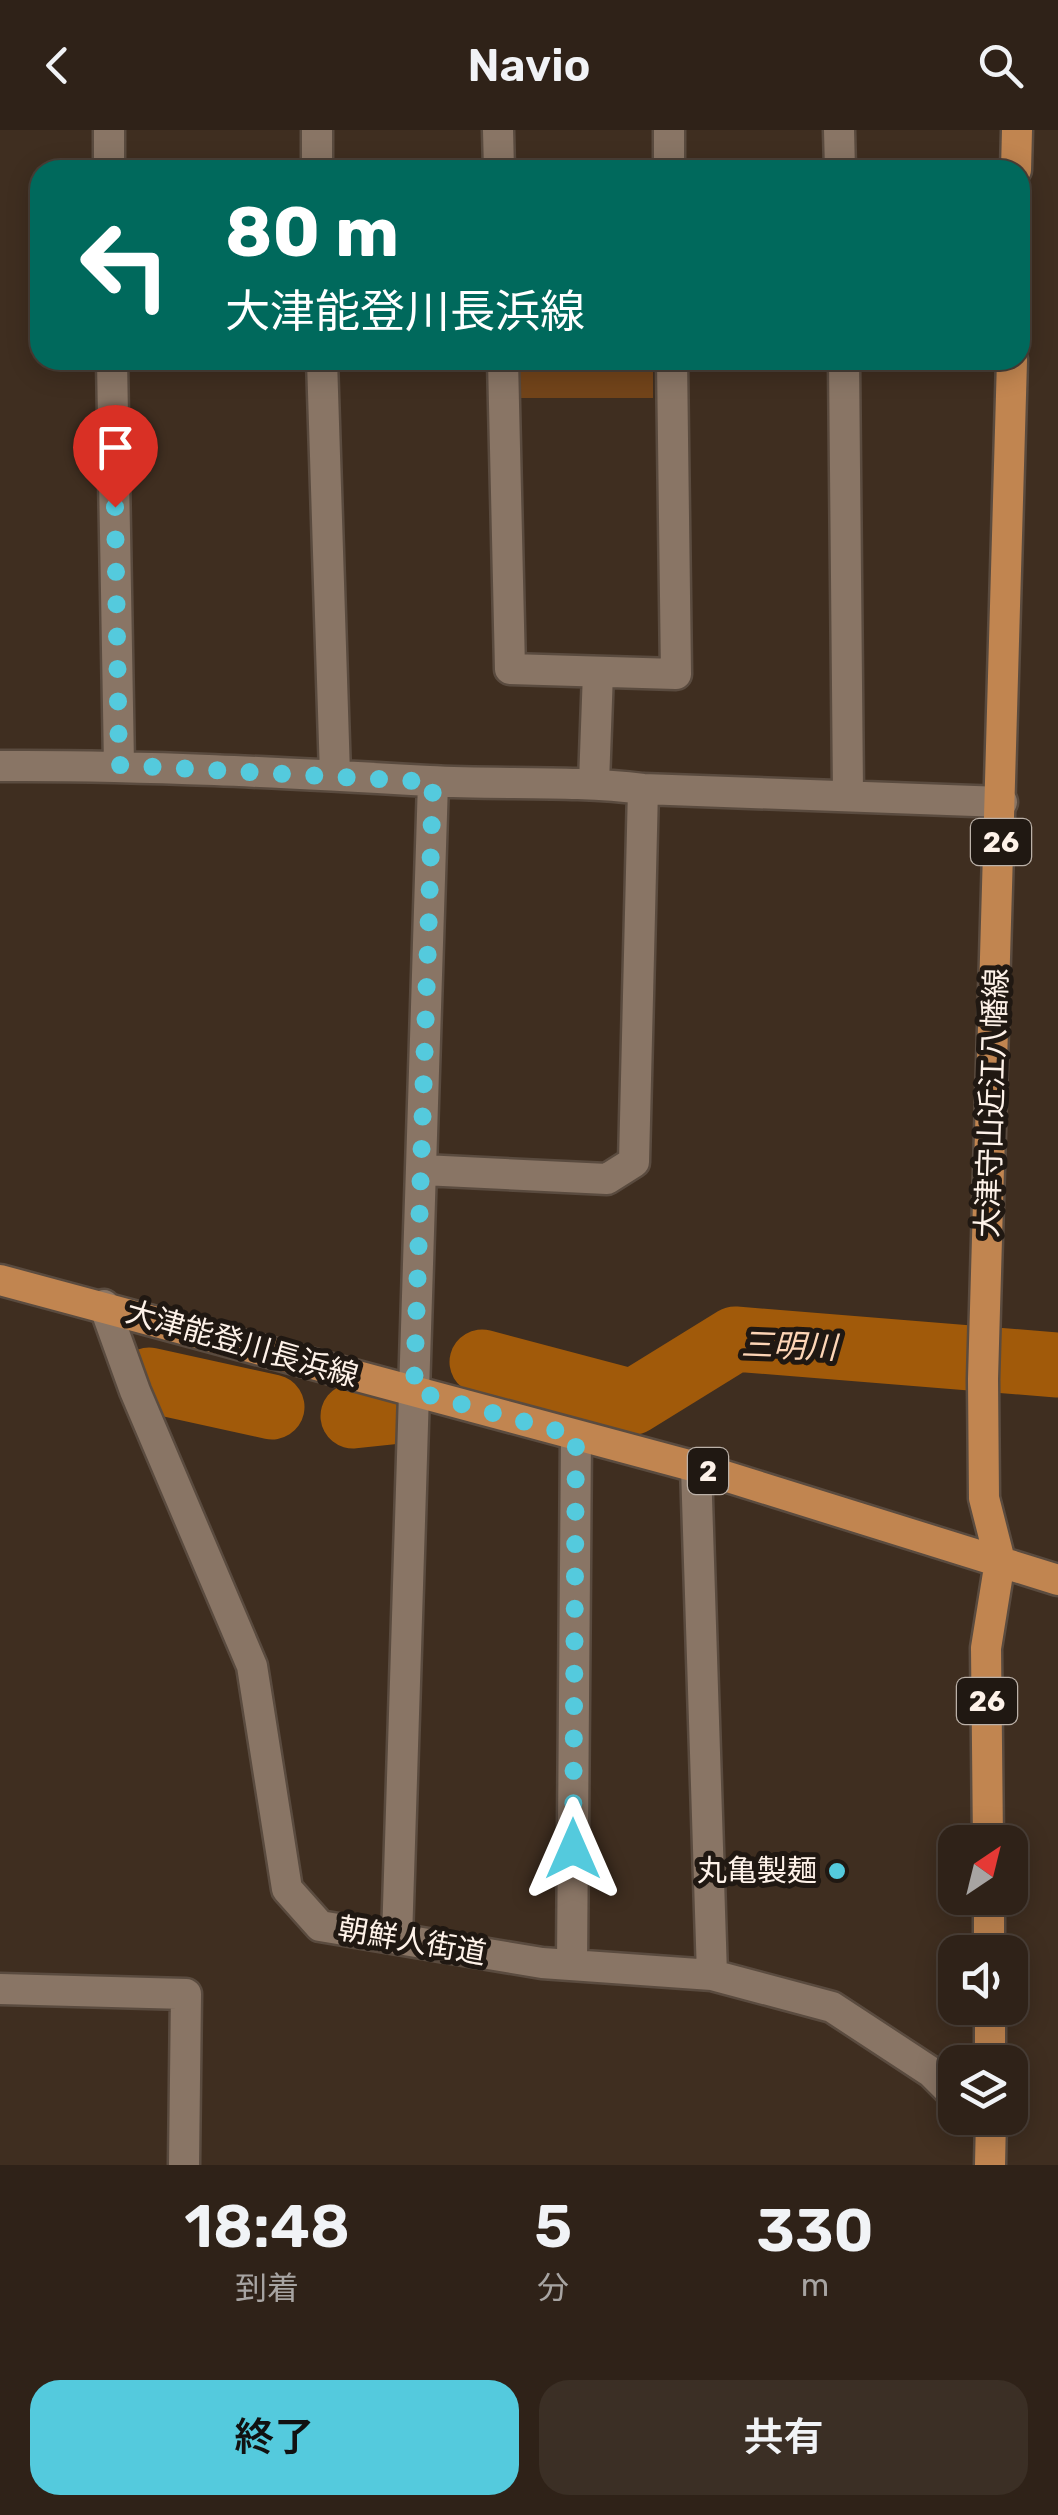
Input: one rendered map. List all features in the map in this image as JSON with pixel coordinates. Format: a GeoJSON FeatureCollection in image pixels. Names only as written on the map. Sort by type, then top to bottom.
{"type":"FeatureCollection","features":[{"type":"Feature","properties":{"kind":"main road"},"geometry":{"type":"LineString","coordinates":[[1016,160],[1017,130]]}},
{"type":"Feature","properties":{"kind":"main road","name":"大津守山近江八幡線"},"geometry":{"type":"LineString","coordinates":[[988,1825],[986,1648],[1000,1560],[984,1498],[983,1379],[1012,370]]}},
{"type":"Feature","properties":{"kind":"main road","name":"大津能登川長浜線"},"geometry":{"type":"LineString","coordinates":[[0,1280],[696,1467],[1058,1580]]}},
{"type":"Feature","properties":{"kind":"street"},"geometry":{"type":"LineString","coordinates":[[108,130],[109,160]]}},
{"type":"Feature","properties":{"kind":"street"},"geometry":{"type":"LineString","coordinates":[[317,130],[317,160]]}},
{"type":"Feature","properties":{"kind":"street"},"geometry":{"type":"LineString","coordinates":[[498,130],[499,160]]}},
{"type":"Feature","properties":{"kind":"street"},"geometry":{"type":"LineString","coordinates":[[669,130],[670,160]]}},
{"type":"Feature","properties":{"kind":"street"},"geometry":{"type":"LineString","coordinates":[[839,130],[840,160]]}},
{"type":"Feature","properties":{"kind":"street"},"geometry":{"type":"LineString","coordinates":[[112,370],[119,765]]}},
{"type":"Feature","properties":{"kind":"street"},"geometry":{"type":"LineString","coordinates":[[322,370],[335,775]]}},
{"type":"Feature","properties":{"kind":"street"},"geometry":{"type":"LineString","coordinates":[[503,370],[510,669],[676,674],[672,370]]}},
{"type":"Feature","properties":{"kind":"street"},"geometry":{"type":"LineString","coordinates":[[844,370],[848,793]]}},
{"type":"Feature","properties":{"kind":"street"},"geometry":{"type":"LineString","coordinates":[[594,783],[598,672]]}},
{"type":"Feature","properties":{"kind":"street"},"geometry":{"type":"LineString","coordinates":[[0,766],[119,765],[433,782],[594,783],[643,789],[848,793],[1002,802]]}},
{"type":"Feature","properties":{"kind":"street"},"geometry":{"type":"LineString","coordinates":[[396,1939],[433,782]]}},
{"type":"Feature","properties":{"kind":"street"},"geometry":{"type":"LineString","coordinates":[[423,1170],[608,1179],[634,1162],[643,789]]}},
{"type":"Feature","properties":{"kind":"street","name":"朝鮮人街道"},"geometry":{"type":"LineString","coordinates":[[104,1306],[252,1666],[287,1889],[320,1926],[572,1965],[712,1975],[832,2007],[938,2079]]}},
{"type":"Feature","properties":{"kind":"street"},"geometry":{"type":"LineString","coordinates":[[572,1965],[576,1436]]}},
{"type":"Feature","properties":{"kind":"street"},"geometry":{"type":"LineString","coordinates":[[696,1467],[712,1975]]}},
{"type":"Feature","properties":{"kind":"street"},"geometry":{"type":"LineString","coordinates":[[0,1989],[186,1994],[184,2165]]}},
{"type":"Feature","properties":{"kind":"shaded area"},"geometry":{"type":"Polygon","coordinates":[[[519,370],[653,370],[653,398],[519,398],[519,370]]]}},
{"type":"Feature","properties":{"kind":"waterway","name":"三明川"},"geometry":{"type":"LineString","coordinates":[[482,1362],[633,1402],[735,1339],[1058,1365]]}},
{"type":"Feature","properties":{"kind":"waterway","name":"三明川"},"geometry":{"type":"LineString","coordinates":[[149,1380],[272,1407]]}},
{"type":"Feature","properties":{"kind":"waterway","name":"三明川"},"geometry":{"type":"LineString","coordinates":[[353,1416],[391,1412]]}},
{"type":"Feature","properties":{"kind":"place","name":"丸亀製麺"},"geometry":{"type":"Point","coordinates":[837,1871]}},
{"type":"Feature","properties":{"kind":"route"},"geometry":{"type":"LineString","coordinates":[[115,507],[119,765],[433,782],[414,1391],[576,1436],[573,1849]]}}]}
